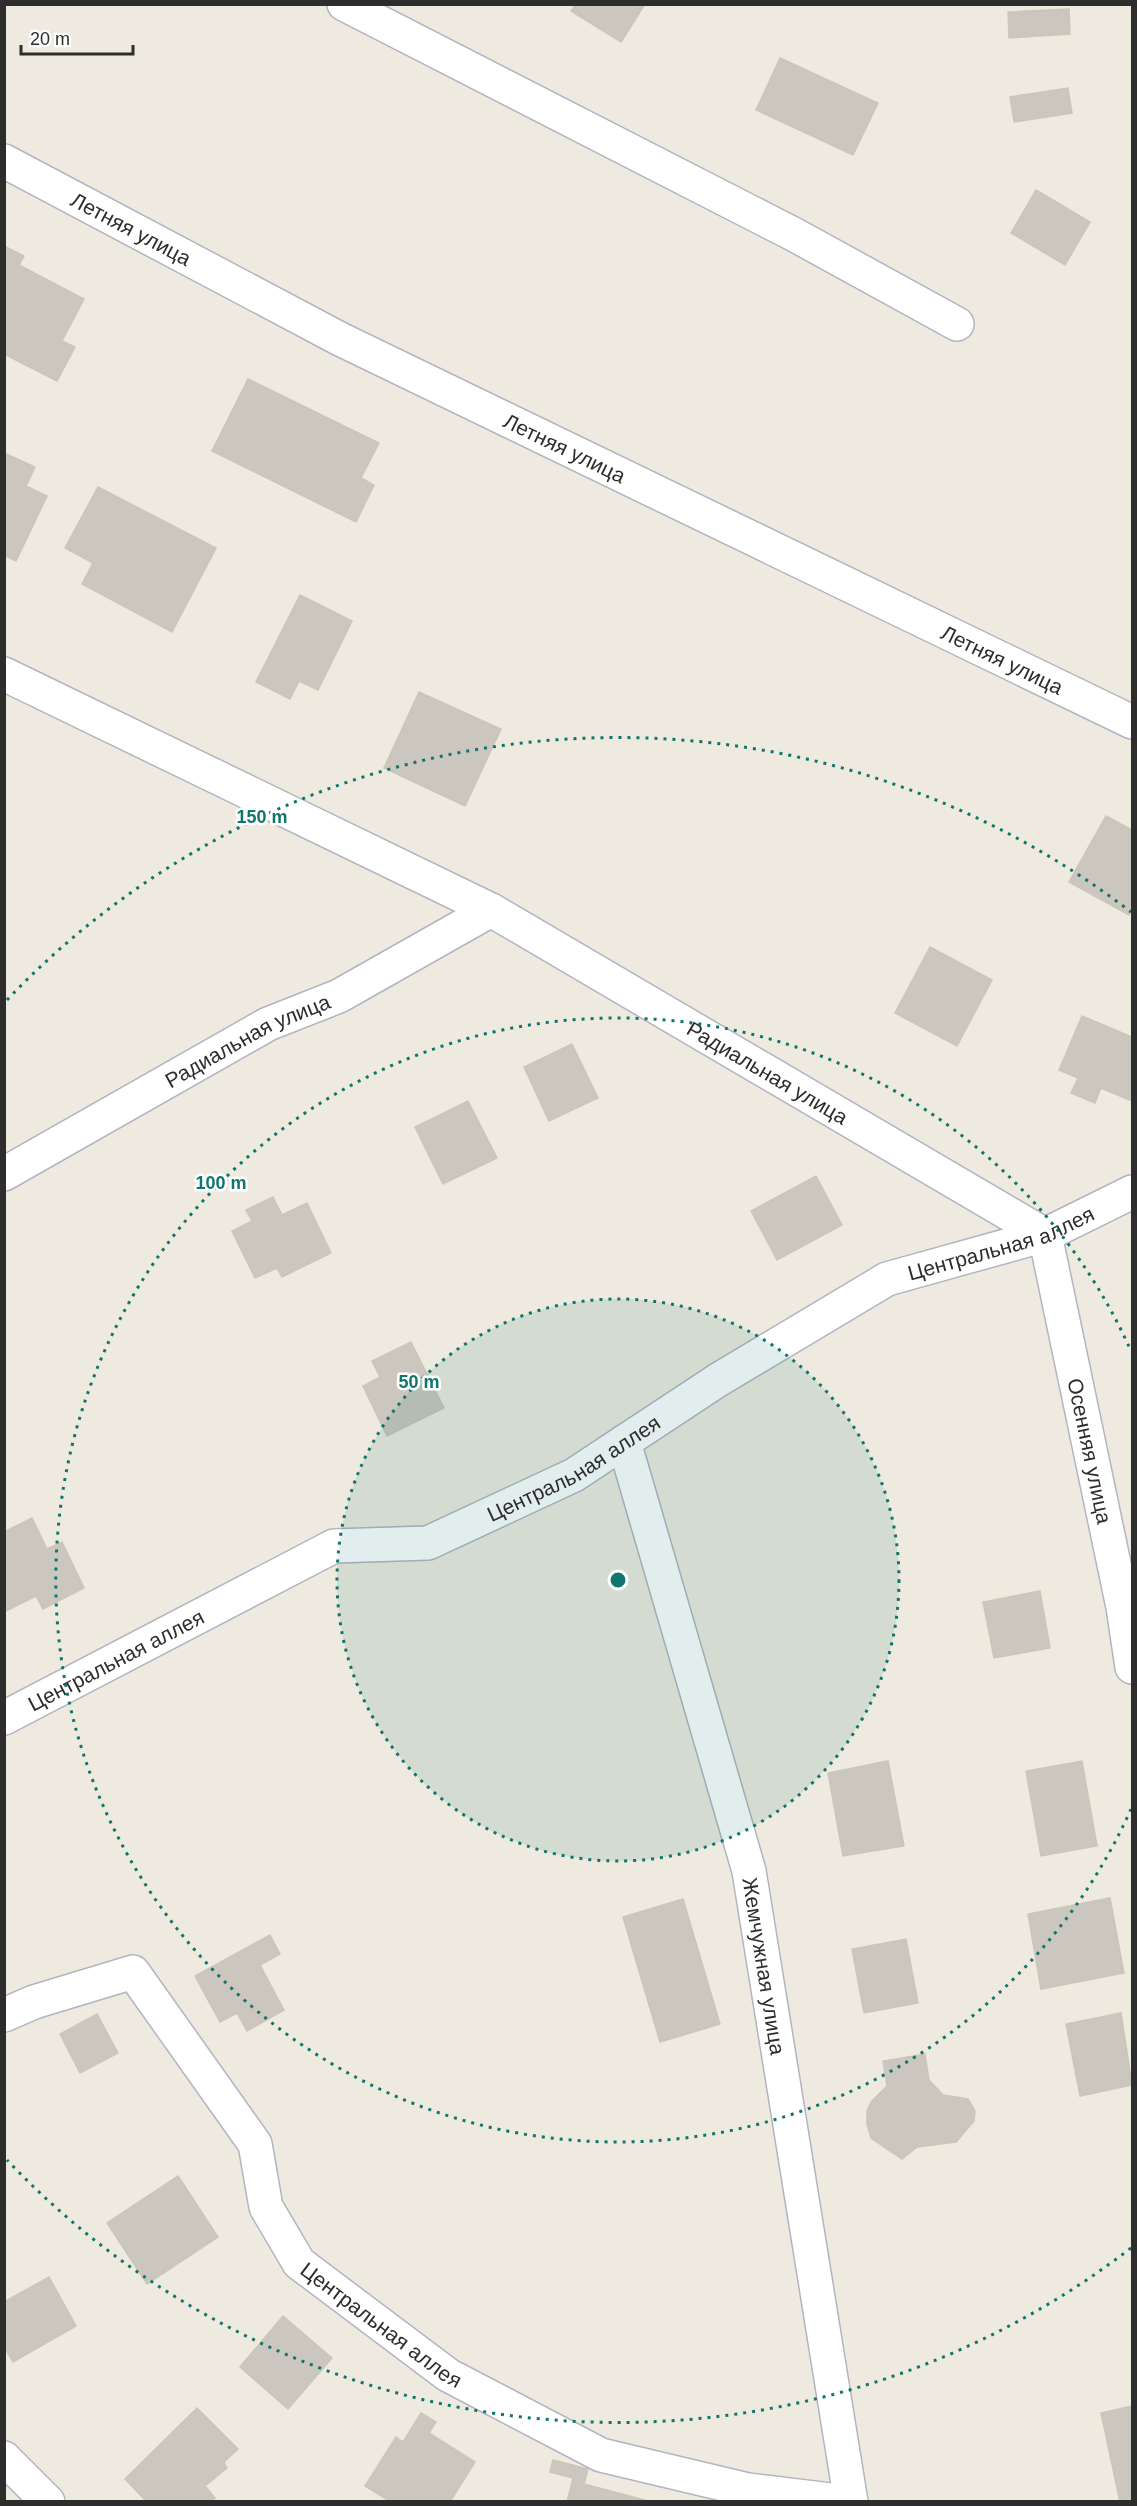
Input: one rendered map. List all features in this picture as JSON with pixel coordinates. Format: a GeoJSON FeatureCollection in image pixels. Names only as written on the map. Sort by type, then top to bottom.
{"type":"FeatureCollection","features":[{"type":"Feature","properties":{"kind":"street"},"geometry":{"type":"LineString","coordinates":[[344,4],[795,235],[957,324]]}},
{"type":"Feature","properties":{"kind":"street","name":"Летняя улица"},"geometry":{"type":"LineString","coordinates":[[4,161],[340,339],[1132,722]]}},
{"type":"Feature","properties":{"kind":"street","name":"Радиальная улица"},"geometry":{"type":"LineString","coordinates":[[4,674],[491,910],[1045,1235]]}},
{"type":"Feature","properties":{"kind":"street","name":"Радиальная улица"},"geometry":{"type":"LineString","coordinates":[[4,1174],[268,1024],[339,996],[491,910]]}},
{"type":"Feature","properties":{"kind":"street","name":"Центральная аллея"},"geometry":{"type":"LineString","coordinates":[[4,1718],[334,1546],[428,1543],[574,1475],[718,1380],[887,1279],[1045,1235],[1132,1192]]}},
{"type":"Feature","properties":{"kind":"street","name":"Осенняя улица"},"geometry":{"type":"LineString","coordinates":[[1045,1235],[1124,1607],[1132,1667]]}},
{"type":"Feature","properties":{"kind":"street","name":"Жемчужная улица"},"geometry":{"type":"LineString","coordinates":[[624,1442],[749,1871],[849,2502]]}},
{"type":"Feature","properties":{"kind":"street","name":"Центральная аллея"},"geometry":{"type":"LineString","coordinates":[[4,2015],[34,2002],[133,1972],[255,2144],[266,2208],[299,2263],[447,2375],[600,2455],[748,2490],[849,2502]]}},
{"type":"Feature","properties":{"kind":"street"},"geometry":{"type":"LineString","coordinates":[[4,2458],[48,2502]]}},
{"type":"Feature","properties":{"kind":"building"},"geometry":{"type":"Polygon","coordinates":[[[576,4],[645,4],[621,42],[571,11],[576,4]]]}},
{"type":"Feature","properties":{"kind":"building"},"geometry":{"type":"Polygon","coordinates":[[[1069,9],[1070,34],[1009,38],[1008,12],[1069,9]]]}},
{"type":"Feature","properties":{"kind":"building"},"geometry":{"type":"Polygon","coordinates":[[[780,58],[878,103],[853,155],[756,110],[780,58]]]}},
{"type":"Feature","properties":{"kind":"building"},"geometry":{"type":"Polygon","coordinates":[[[1068,88],[1072,113],[1014,122],[1010,97],[1068,88]]]}},
{"type":"Feature","properties":{"kind":"building"},"geometry":{"type":"Polygon","coordinates":[[[1036,190],[1090,222],[1065,265],[1011,233],[1036,190]]]}},
{"type":"Feature","properties":{"kind":"building"},"geometry":{"type":"Polygon","coordinates":[[[4,246],[24,256],[19,265],[84,299],[62,341],[75,347],[57,381],[4,354],[4,246]]]}},
{"type":"Feature","properties":{"kind":"building"},"geometry":{"type":"Polygon","coordinates":[[[248,379],[379,443],[361,478],[374,485],[356,522],[212,451],[248,379]]]}},
{"type":"Feature","properties":{"kind":"building"},"geometry":{"type":"Polygon","coordinates":[[[4,453],[35,467],[26,486],[47,496],[16,561],[4,555],[4,453]]]}},
{"type":"Feature","properties":{"kind":"building"},"geometry":{"type":"Polygon","coordinates":[[[98,487],[216,548],[172,632],[82,584],[93,563],[65,548],[98,487]]]}},
{"type":"Feature","properties":{"kind":"building"},"geometry":{"type":"Polygon","coordinates":[[[300,595],[352,621],[318,690],[299,681],[290,699],[256,682],[300,595]]]}},
{"type":"Feature","properties":{"kind":"building"},"geometry":{"type":"Polygon","coordinates":[[[419,692],[501,729],[465,806],[384,768],[419,692]]]}},
{"type":"Feature","properties":{"kind":"building"},"geometry":{"type":"Polygon","coordinates":[[[1106,816],[1132,830],[1132,909],[1129,915],[1069,882],[1106,816]]]}},
{"type":"Feature","properties":{"kind":"building"},"geometry":{"type":"Polygon","coordinates":[[[930,947],[992,980],[957,1046],[895,1013],[930,947]]]}},
{"type":"Feature","properties":{"kind":"building"},"geometry":{"type":"Polygon","coordinates":[[[1082,1016],[1132,1037],[1132,1101],[1101,1088],[1095,1103],[1071,1093],[1078,1078],[1059,1070],[1082,1016]]]}},
{"type":"Feature","properties":{"kind":"building"},"geometry":{"type":"Polygon","coordinates":[[[572,1044],[598,1098],[549,1121],[524,1067],[572,1044]]]}},
{"type":"Feature","properties":{"kind":"building"},"geometry":{"type":"Polygon","coordinates":[[[468,1101],[497,1158],[443,1184],[415,1127],[468,1101]]]}},
{"type":"Feature","properties":{"kind":"building"},"geometry":{"type":"Polygon","coordinates":[[[816,1176],[842,1225],[777,1260],[751,1211],[816,1176]]]}},
{"type":"Feature","properties":{"kind":"building"},"geometry":{"type":"Polygon","coordinates":[[[273,1197],[282,1215],[307,1203],[331,1253],[282,1277],[277,1268],[255,1278],[232,1231],[252,1221],[246,1210],[273,1197]]]}},
{"type":"Feature","properties":{"kind":"building"},"geometry":{"type":"Polygon","coordinates":[[[411,1342],[444,1408],[387,1436],[363,1386],[380,1377],[372,1361],[411,1342]]]}},
{"type":"Feature","properties":{"kind":"building"},"geometry":{"type":"Polygon","coordinates":[[[32,1518],[47,1549],[62,1542],[84,1588],[43,1609],[36,1596],[4,1612],[4,1532],[32,1518]]]}},
{"type":"Feature","properties":{"kind":"building"},"geometry":{"type":"Polygon","coordinates":[[[1040,1591],[1050,1648],[994,1658],[983,1602],[1040,1591]]]}},
{"type":"Feature","properties":{"kind":"building"},"geometry":{"type":"Polygon","coordinates":[[[888,1761],[904,1846],[843,1856],[828,1773],[888,1761]]]}},
{"type":"Feature","properties":{"kind":"building"},"geometry":{"type":"Polygon","coordinates":[[[1082,1761],[1097,1846],[1041,1856],[1026,1771],[1082,1761]]]}},
{"type":"Feature","properties":{"kind":"building"},"geometry":{"type":"Polygon","coordinates":[[[1110,1898],[1124,1973],[1041,1989],[1028,1914],[1110,1898]]]}},
{"type":"Feature","properties":{"kind":"building"},"geometry":{"type":"Polygon","coordinates":[[[683,1899],[720,2024],[660,2042],[623,1917],[683,1899]]]}},
{"type":"Feature","properties":{"kind":"building"},"geometry":{"type":"Polygon","coordinates":[[[270,1935],[280,1954],[260,1965],[284,2010],[247,2031],[237,2013],[220,2022],[195,1976],[270,1935]]]}},
{"type":"Feature","properties":{"kind":"building"},"geometry":{"type":"Polygon","coordinates":[[[906,1939],[918,2003],[864,2013],[852,1949],[906,1939]]]}},
{"type":"Feature","properties":{"kind":"building"},"geometry":{"type":"Polygon","coordinates":[[[1121,2013],[1132,2085],[1080,2096],[1066,2024],[1121,2013]]]}},
{"type":"Feature","properties":{"kind":"building"},"geometry":{"type":"Polygon","coordinates":[[[97,2014],[118,2053],[80,2073],[60,2034],[97,2014]]]}},
{"type":"Feature","properties":{"kind":"building"},"geometry":{"type":"Polygon","coordinates":[[[925,2054],[929,2080],[943,2095],[968,2099],[975,2111],[974,2121],[956,2142],[917,2147],[902,2159],[871,2138],[867,2124],[867,2111],[871,2102],[887,2086],[883,2061],[925,2054]]]}},
{"type":"Feature","properties":{"kind":"building"},"geometry":{"type":"Polygon","coordinates":[[[178,2176],[218,2237],[147,2284],[107,2223],[178,2176]]]}},
{"type":"Feature","properties":{"kind":"building"},"geometry":{"type":"Polygon","coordinates":[[[49,2277],[76,2326],[13,2362],[4,2346],[4,2302],[49,2277]]]}},
{"type":"Feature","properties":{"kind":"building"},"geometry":{"type":"Polygon","coordinates":[[[283,2316],[332,2358],[288,2409],[240,2367],[283,2316]]]}},
{"type":"Feature","properties":{"kind":"building"},"geometry":{"type":"Polygon","coordinates":[[[1132,2406],[1132,2502],[1120,2502],[1101,2413],[1132,2406]]]}},
{"type":"Feature","properties":{"kind":"building"},"geometry":{"type":"Polygon","coordinates":[[[197,2408],[238,2449],[224,2462],[227,2468],[205,2486],[215,2498],[210,2502],[147,2502],[125,2479],[197,2408]]]}},
{"type":"Feature","properties":{"kind":"building"},"geometry":{"type":"Polygon","coordinates":[[[421,2413],[436,2422],[429,2433],[475,2462],[450,2502],[391,2502],[365,2486],[396,2437],[403,2442],[421,2413]]]}},
{"type":"Feature","properties":{"kind":"building"},"geometry":{"type":"Polygon","coordinates":[[[553,2460],[588,2469],[584,2484],[652,2502],[567,2502],[573,2478],[550,2472],[553,2460]]]}}]}
